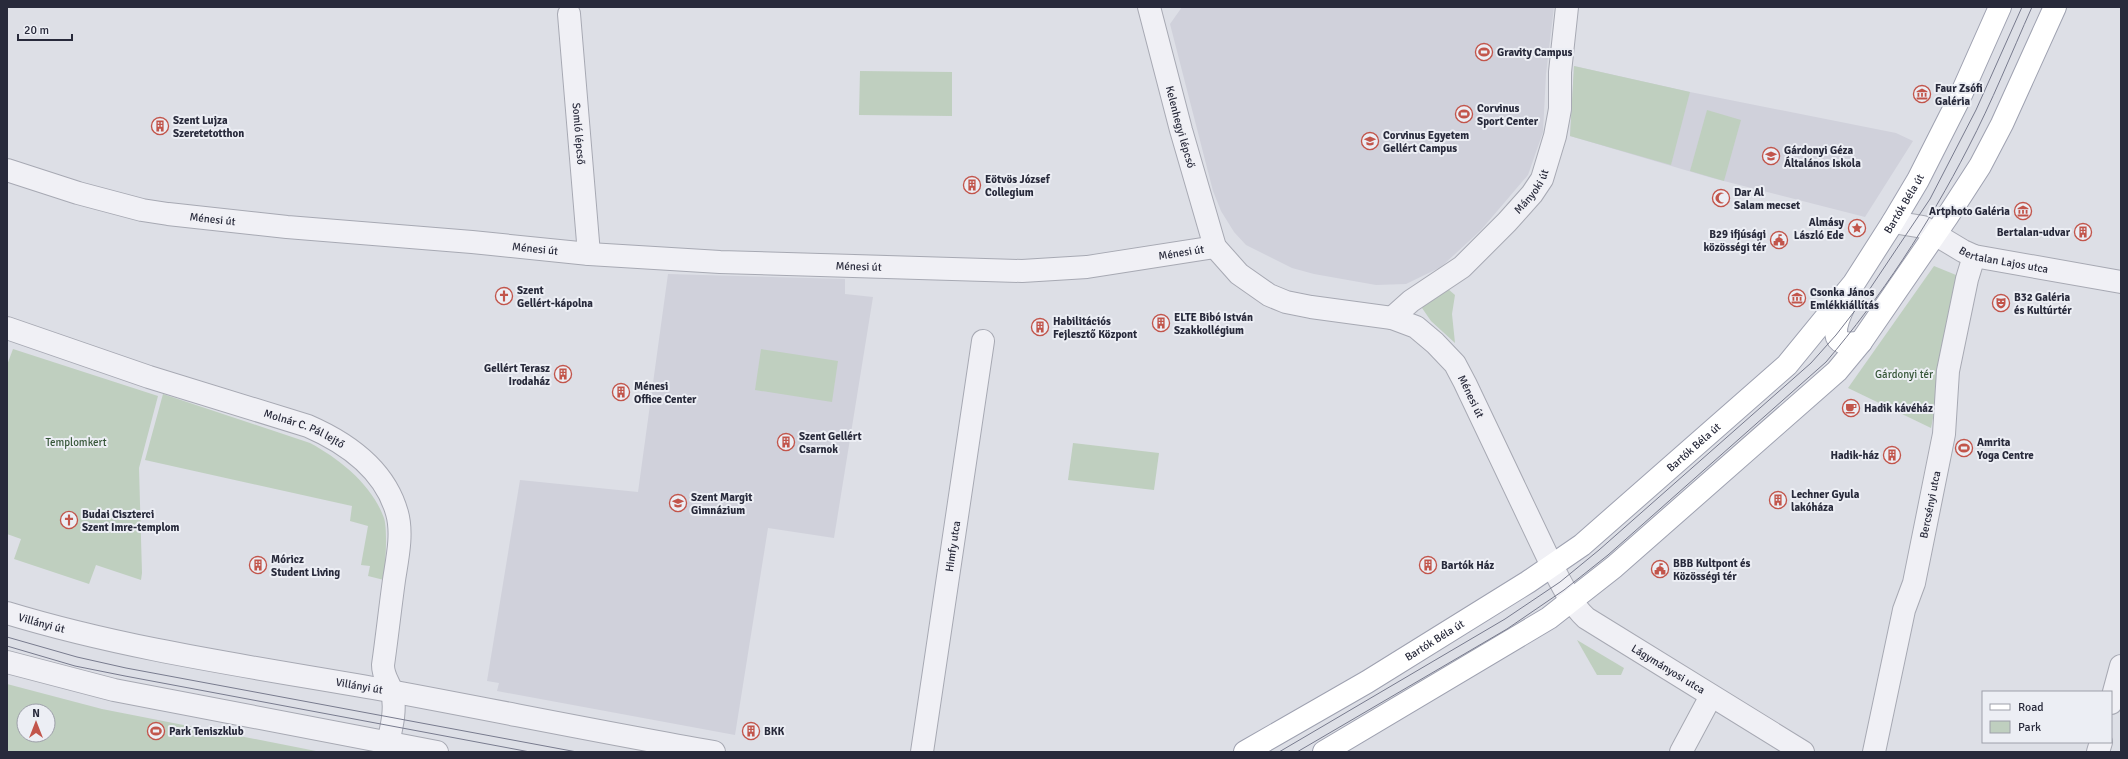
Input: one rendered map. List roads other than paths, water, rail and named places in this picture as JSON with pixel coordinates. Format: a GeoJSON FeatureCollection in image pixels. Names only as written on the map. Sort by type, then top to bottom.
{"type":"FeatureCollection","features":[{"type":"Feature","properties":{"kind":"main road","name":"Bartók Béla út"},"geometry":{"type":"LineString","coordinates":[[1245,752],[1367,682],[1552,566],[1582,545],[1787,365],[1854,283],[1893,222],[1920,175],[1960,97],[2000,7]]}},
{"type":"Feature","properties":{"kind":"main road"},"geometry":{"type":"LineString","coordinates":[[1324,752],[1548,618],[1572,602],[1626,557],[1837,371],[1861,342],[1980,166],[2002,124],[2054,7]]}},
{"type":"Feature","properties":{"kind":"main road"},"geometry":{"type":"LineString","coordinates":[[1854,283],[1835,329],[1836,335],[1842,343],[1851,344],[1861,342]]}},
{"type":"Feature","properties":{"kind":"street","name":"Kelenhegyi lépcső"},"geometry":{"type":"LineString","coordinates":[[1148,7],[1215,247]]}},
{"type":"Feature","properties":{"kind":"street","name":"Mányoki út"},"geometry":{"type":"LineString","coordinates":[[1392,318],[1411,301],[1462,267],[1507,222],[1532,194],[1542,179],[1556,136],[1560,109],[1560,72],[1567,7]]}},
{"type":"Feature","properties":{"kind":"street","name":"Somló lépcső"},"geometry":{"type":"LineString","coordinates":[[569,14],[589,254]]}},
{"type":"Feature","properties":{"kind":"street","name":"Ménesi út"},"geometry":{"type":"LineString","coordinates":[[7,170],[78,193],[142,210],[168,214],[287,227],[589,254],[720,262],[1022,271],[1087,266],[1215,247],[1239,274],[1253,286],[1286,302],[1311,307],[1392,318],[1416,327],[1455,364],[1552,566]]}},
{"type":"Feature","properties":{"kind":"street","name":"Bertalan Lajos utca"},"geometry":{"type":"LineString","coordinates":[[1893,222],[1919,225],[1936,233],[1963,252],[1974,256],[2121,282]]}},
{"type":"Feature","properties":{"kind":"street","name":"Bercsényi utca"},"geometry":{"type":"LineString","coordinates":[[1874,752],[1904,610],[1914,584],[1944,434],[1948,371],[1965,286],[1974,256]]}},
{"type":"Feature","properties":{"kind":"street","name":"Molnár C. Pál lejtő"},"geometry":{"type":"LineString","coordinates":[[7,328],[149,377],[308,426],[332,437],[367,463],[385,488],[397,514],[399,529],[383,674],[392,692]]}},
{"type":"Feature","properties":{"kind":"street","name":"Himfy utca"},"geometry":{"type":"LineString","coordinates":[[922,752],[983,341]]}},
{"type":"Feature","properties":{"kind":"street","name":"Lágymányosi utca"},"geometry":{"type":"LineString","coordinates":[[1552,566],[1572,602],[1586,618],[1803,752]]}},
{"type":"Feature","properties":{"kind":"street","name":"Villányi út"},"geometry":{"type":"LineString","coordinates":[[7,613],[78,633],[139,647],[714,752]]}},
{"type":"Feature","properties":{"kind":"street"},"geometry":{"type":"LineString","coordinates":[[7,662],[114,690],[387,747],[437,752]]}},
{"type":"Feature","properties":{"kind":"street"},"geometry":{"type":"LineString","coordinates":[[2112,699],[2121,666]]}},
{"type":"Feature","properties":{"kind":"street"},"geometry":{"type":"LineString","coordinates":[[387,747],[393,718],[392,692]]}},
{"type":"Feature","properties":{"kind":"street"},"geometry":{"type":"LineString","coordinates":[[1681,752],[1711,696]]}},
{"type":"Feature","properties":{"kind":"tram line"},"geometry":{"type":"LineString","coordinates":[[1279,752],[1505,619],[1560,582],[1599,550],[1811,363],[1836,335],[1857,308],[1930,199],[1976,110],[2022,7]]}},
{"type":"Feature","properties":{"kind":"tram line"},"geometry":{"type":"LineString","coordinates":[[1297,752],[1507,629],[1564,590],[1608,555],[1826,362],[1885,286],[1937,204],[1977,131],[2032,7]]}},
{"type":"Feature","properties":{"kind":"tram line"},"geometry":{"type":"LineString","coordinates":[[7,637],[77,657],[126,668],[577,752]]}},
{"type":"Feature","properties":{"kind":"tram line"},"geometry":{"type":"LineString","coordinates":[[7,646],[75,666],[530,752]]}},
{"type":"Feature","properties":{"kind":"place","name":"Gravity Campus"},"geometry":{"type":"Point","coordinates":[1484,52]}},
{"type":"Feature","properties":{"kind":"place","name":"Faur Zsófi Galéria"},"geometry":{"type":"Point","coordinates":[1922,94]}},
{"type":"Feature","properties":{"kind":"place","name":"Corvinus Sport Center"},"geometry":{"type":"Point","coordinates":[1464,114]}},
{"type":"Feature","properties":{"kind":"place","name":"Szent Lujza Szeretetotthon"},"geometry":{"type":"Point","coordinates":[160,126]}},
{"type":"Feature","properties":{"kind":"place","name":"Corvinus Egyetem Gellért Campus"},"geometry":{"type":"Point","coordinates":[1370,141]}},
{"type":"Feature","properties":{"kind":"place","name":"Gárdonyi Géza Általános Iskola"},"geometry":{"type":"Point","coordinates":[1771,156]}},
{"type":"Feature","properties":{"kind":"place","name":"Eötvös József Collegium"},"geometry":{"type":"Point","coordinates":[972,185]}},
{"type":"Feature","properties":{"kind":"place","name":"Dar Al Salam mecset"},"geometry":{"type":"Point","coordinates":[1721,198]}},
{"type":"Feature","properties":{"kind":"place","name":"Artphoto Galéria"},"geometry":{"type":"Point","coordinates":[2023,211]}},
{"type":"Feature","properties":{"kind":"place","name":"Almásy László Ede"},"geometry":{"type":"Point","coordinates":[1857,228]}},
{"type":"Feature","properties":{"kind":"place","name":"Bertalan-udvar"},"geometry":{"type":"Point","coordinates":[2083,232]}},
{"type":"Feature","properties":{"kind":"place","name":"B29 ifjúsági közösségi tér"},"geometry":{"type":"Point","coordinates":[1779,240]}},
{"type":"Feature","properties":{"kind":"place","name":"Szent Gellért-kápolna"},"geometry":{"type":"Point","coordinates":[504,296]}},
{"type":"Feature","properties":{"kind":"place","name":"Csonka János Emlékkiállítás"},"geometry":{"type":"Point","coordinates":[1797,298]}},
{"type":"Feature","properties":{"kind":"place","name":"B32 Galéria és Kultúrtér"},"geometry":{"type":"Point","coordinates":[2001,303]}},
{"type":"Feature","properties":{"kind":"place","name":"ELTE Bibó István Szakkollégium"},"geometry":{"type":"Point","coordinates":[1161,323]}},
{"type":"Feature","properties":{"kind":"place","name":"Habilitációs Fejlesztő Központ"},"geometry":{"type":"Point","coordinates":[1040,327]}},
{"type":"Feature","properties":{"kind":"place","name":"Gellért Terasz Irodaház"},"geometry":{"type":"Point","coordinates":[563,374]}},
{"type":"Feature","properties":{"kind":"place","name":"Ménesi Office Center"},"geometry":{"type":"Point","coordinates":[621,392]}},
{"type":"Feature","properties":{"kind":"place","name":"Hadik kávéház"},"geometry":{"type":"Point","coordinates":[1851,408]}},
{"type":"Feature","properties":{"kind":"place","name":"Szent Gellért Csarnok"},"geometry":{"type":"Point","coordinates":[786,442]}},
{"type":"Feature","properties":{"kind":"place","name":"Amrita Yoga Centre"},"geometry":{"type":"Point","coordinates":[1964,448]}},
{"type":"Feature","properties":{"kind":"place","name":"Hadik-ház"},"geometry":{"type":"Point","coordinates":[1892,455]}},
{"type":"Feature","properties":{"kind":"place","name":"Lechner Gyula lakóháza"},"geometry":{"type":"Point","coordinates":[1778,500]}},
{"type":"Feature","properties":{"kind":"place","name":"Szent Margit Gimnázium"},"geometry":{"type":"Point","coordinates":[678,503]}},
{"type":"Feature","properties":{"kind":"place","name":"Budai Ciszterci Szent Imre-templom"},"geometry":{"type":"Point","coordinates":[69,520]}},
{"type":"Feature","properties":{"kind":"place","name":"Móricz Student Living"},"geometry":{"type":"Point","coordinates":[258,565]}},
{"type":"Feature","properties":{"kind":"place","name":"Bartók Ház"},"geometry":{"type":"Point","coordinates":[1428,565]}},
{"type":"Feature","properties":{"kind":"place","name":"BBB Kultpont és Közösségi tér"},"geometry":{"type":"Point","coordinates":[1660,569]}},
{"type":"Feature","properties":{"kind":"place","name":"Park Teniszklub"},"geometry":{"type":"Point","coordinates":[156,731]}},
{"type":"Feature","properties":{"kind":"place","name":"BKK"},"geometry":{"type":"Point","coordinates":[751,731]}},
{"type":"Feature","properties":{"kind":"park label","name":"Gárdonyi tér"},"geometry":{"type":"Point","coordinates":[1904,374]}},
{"type":"Feature","properties":{"kind":"park label","name":"Templomkert"},"geometry":{"type":"Point","coordinates":[76,442]}}]}
